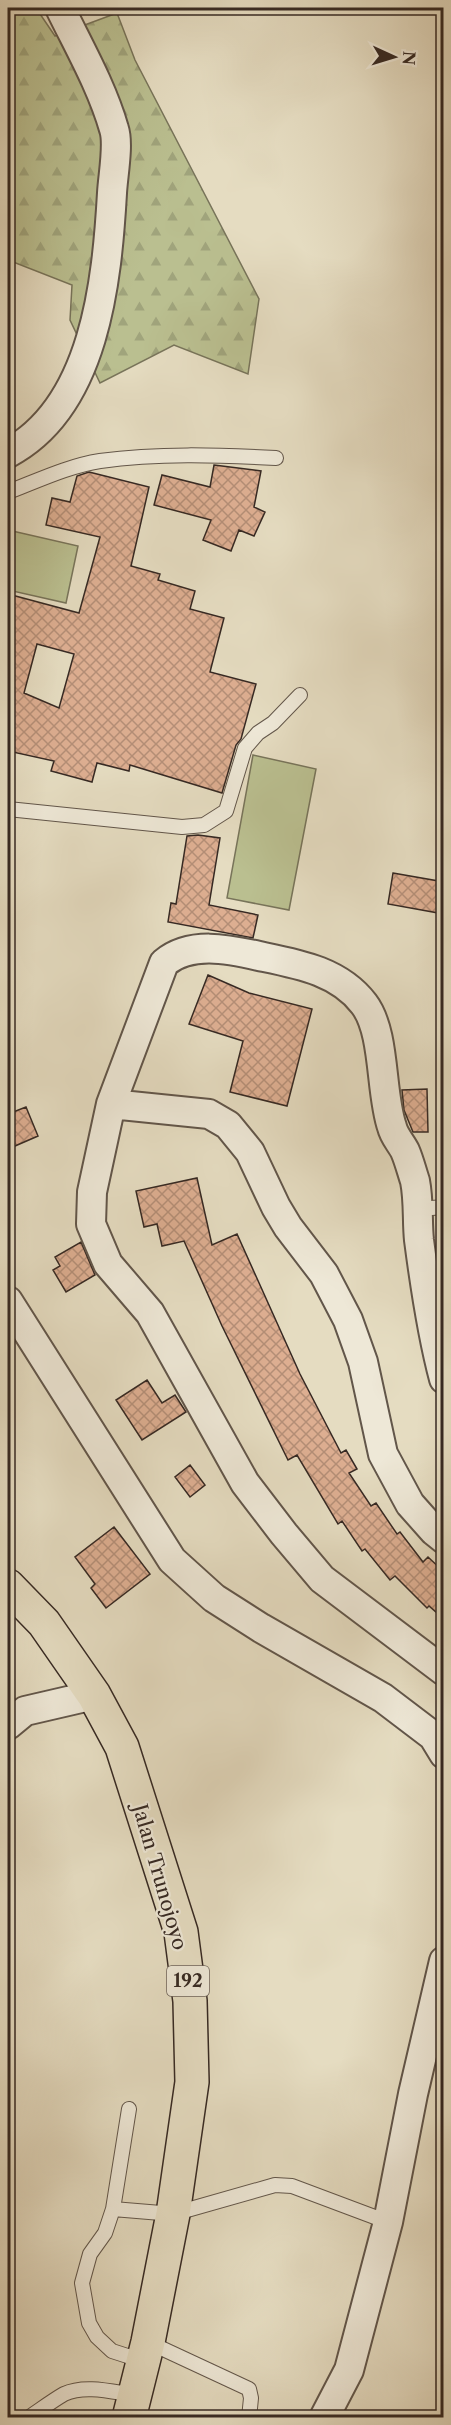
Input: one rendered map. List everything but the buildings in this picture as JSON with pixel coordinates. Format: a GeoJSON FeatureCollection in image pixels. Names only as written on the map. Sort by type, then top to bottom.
{"type":"FeatureCollection","features":[{"type":"Feature","properties":{"kind":"main road","name":"Jalan Trunojoyo"},"geometry":{"type":"LineString","coordinates":[[8,1586],[44,1623],[94,1695],[122,1748],[181,1932],[190,2001],[192,2082],[173,2214],[156,2290],[146,2351],[132,2406]]}},
{"type":"Feature","properties":{"kind":"street"},"geometry":{"type":"LineString","coordinates":[[8,453],[37,433],[68,396],[88,351],[100,294],[111,217],[115,131],[89,67],[60,8]]}},
{"type":"Feature","properties":{"kind":"street"},"geometry":{"type":"LineString","coordinates":[[444,1379],[436,1351],[419,1237],[431,1208],[415,1182],[406,1153],[392,1128],[374,1023],[366,1006],[332,975],[290,962],[236,951],[197,948],[172,956],[164,963],[111,1104],[92,1192],[91,1224],[108,1264],[150,1313],[245,1483],[284,1534],[322,1578],[444,1671]]}},
{"type":"Feature","properties":{"kind":"street"},"geometry":{"type":"LineString","coordinates":[[111,1104],[209,1114],[228,1125],[250,1152],[276,1207],[288,1227],[324,1274],[348,1320],[363,1362],[382,1454],[410,1504],[444,1539]]}},
{"type":"Feature","properties":{"kind":"street"},"geometry":{"type":"LineString","coordinates":[[8,1301],[172,1560],[214,1598],[383,1698],[433,1736],[444,1754]]}},
{"type":"Feature","properties":{"kind":"street"},"geometry":{"type":"LineString","coordinates":[[8,1725],[25,1711],[94,1695]]}},
{"type":"Feature","properties":{"kind":"street"},"geometry":{"type":"LineString","coordinates":[[324,2418],[349,2370],[388,2222],[413,2094],[444,1961]]}},
{"type":"Feature","properties":{"kind":"lane"},"geometry":{"type":"LineString","coordinates":[[8,492],[98,461],[217,455],[276,458]]}},
{"type":"Feature","properties":{"kind":"lane"},"geometry":{"type":"LineString","coordinates":[[8,809],[182,827],[204,825],[226,811],[245,748],[300,695]]}},
{"type":"Feature","properties":{"kind":"lane"},"geometry":{"type":"LineString","coordinates":[[129,2109],[113,2209],[105,2233],[90,2254],[82,2283],[89,2323],[97,2337],[112,2351],[146,2351],[249,2389],[251,2398],[249,2418]]}},
{"type":"Feature","properties":{"kind":"lane"},"geometry":{"type":"LineString","coordinates":[[113,2209],[173,2214],[275,2185],[292,2186],[388,2222]]}},
{"type":"Feature","properties":{"kind":"lane"},"geometry":{"type":"LineString","coordinates":[[28,2418],[65,2394],[78,2390],[99,2390],[132,2406]]}},
{"type":"Feature","properties":{"kind":"green space"},"geometry":{"type":"Polygon","coordinates":[[[8,8],[36,8],[55,36],[117,13],[135,60],[259,299],[248,374],[174,345],[100,383],[70,320],[72,285],[8,260],[8,8]]]}},
{"type":"Feature","properties":{"kind":"green space"},"geometry":{"type":"Polygon","coordinates":[[[8,530],[78,546],[66,603],[8,590],[8,530]]]}},
{"type":"Feature","properties":{"kind":"green space"},"geometry":{"type":"Polygon","coordinates":[[[253,755],[316,769],[289,910],[227,898],[253,755]]]}}]}
